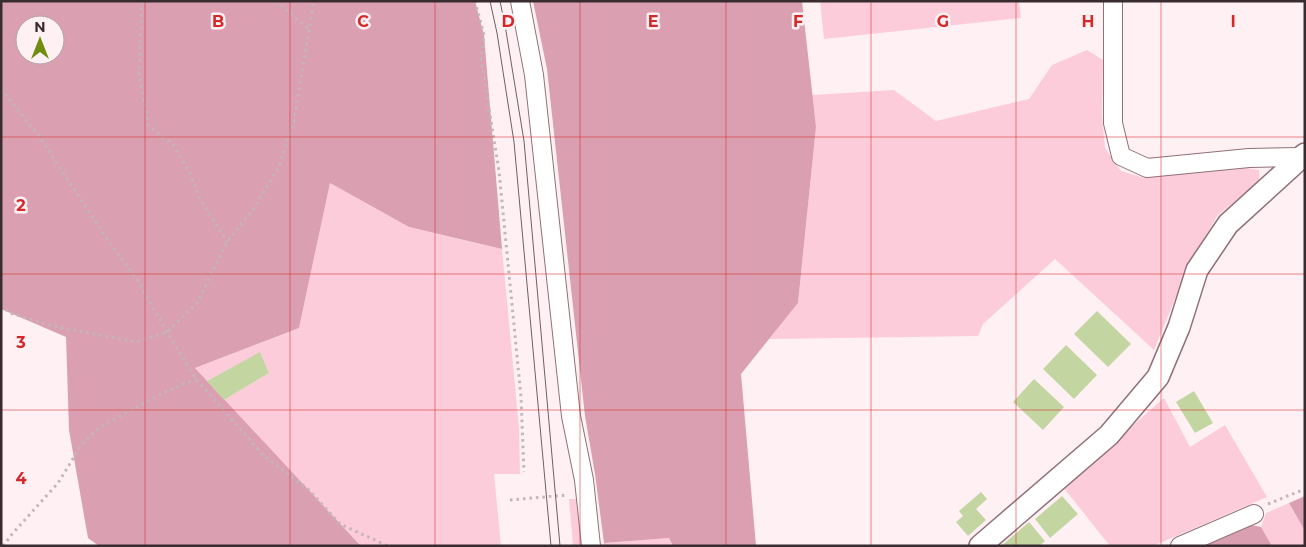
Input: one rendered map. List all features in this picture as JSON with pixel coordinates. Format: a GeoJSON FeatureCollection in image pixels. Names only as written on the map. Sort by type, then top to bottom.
{"type":"FeatureCollection","features":[{"type":"Feature","properties":{"kind":"street"},"geometry":{"type":"LineString","coordinates":[[520,1],[534,75],[571,416],[584,480],[590,546]]}},
{"type":"Feature","properties":{"kind":"street"},"geometry":{"type":"LineString","coordinates":[[1113,1],[1113,123],[1121,156],[1148,168],[1250,158],[1303,156]]}},
{"type":"Feature","properties":{"kind":"street"},"geometry":{"type":"LineString","coordinates":[[980,546],[1109,435],[1158,377],[1179,327],[1197,270],[1228,224],[1303,156]]}},
{"type":"Feature","properties":{"kind":"street"},"geometry":{"type":"LineString","coordinates":[[1180,546],[1254,514]]}},
{"type":"Feature","properties":{"kind":"path"},"geometry":{"type":"LineString","coordinates":[[142,1],[139,73],[149,126],[174,146],[189,171],[200,199],[227,242]]}},
{"type":"Feature","properties":{"kind":"path"},"geometry":{"type":"LineString","coordinates":[[276,1],[310,30]]}},
{"type":"Feature","properties":{"kind":"path"},"geometry":{"type":"LineString","coordinates":[[1,305],[10,313],[53,326],[136,342],[166,332],[197,303],[227,242],[254,208],[279,167],[294,121],[314,1]]}},
{"type":"Feature","properties":{"kind":"path"},"geometry":{"type":"LineString","coordinates":[[475,1],[484,35],[482,58],[499,171],[521,397],[524,472]]}},
{"type":"Feature","properties":{"kind":"path"},"geometry":{"type":"LineString","coordinates":[[1,90],[39,136],[105,236],[136,278],[166,332],[196,379],[263,455],[308,489],[340,524],[388,546]]}},
{"type":"Feature","properties":{"kind":"path"},"geometry":{"type":"LineString","coordinates":[[3,546],[58,483],[82,444],[100,427],[167,391],[196,379]]}},
{"type":"Feature","properties":{"kind":"path"},"geometry":{"type":"LineString","coordinates":[[1254,514],[1265,505],[1305,489]]}},
{"type":"Feature","properties":{"kind":"path"},"geometry":{"type":"LineString","coordinates":[[510,500],[565,498],[585,494]]}},
{"type":"Feature","properties":{"kind":"shaded area"},"geometry":{"type":"Polygon","coordinates":[[[1,1],[475,1],[484,35],[502,249],[409,227],[330,183],[299,328],[195,368],[359,544],[365,546],[99,546],[88,538],[69,430],[66,337],[1,309],[1,1]]]}},
{"type":"Feature","properties":{"kind":"shaded area"},"geometry":{"type":"Polygon","coordinates":[[[533,1],[802,1],[816,127],[798,303],[741,374],[756,546],[673,546],[669,538],[604,543],[585,416],[547,69],[533,1]]]}},
{"type":"Feature","properties":{"kind":"shaded area"},"geometry":{"type":"Polygon","coordinates":[[[820,1],[1019,1],[1021,18],[824,39],[820,1]]]}},
{"type":"Feature","properties":{"kind":"shaded area"},"geometry":{"type":"Polygon","coordinates":[[[1087,50],[1103,60],[1102,115],[1105,148],[1121,171],[1144,178],[1239,167],[1259,170],[1259,181],[1217,216],[1189,265],[1154,350],[1055,259],[983,324],[978,336],[769,339],[798,303],[816,127],[812,95],[894,90],[936,121],[1029,99],[1052,65],[1087,50]]]}},
{"type":"Feature","properties":{"kind":"shaded area"},"geometry":{"type":"Polygon","coordinates":[[[330,183],[409,227],[502,249],[519,428],[520,474],[494,474],[501,546],[365,546],[359,544],[224,400],[269,373],[260,353],[207,381],[195,368],[299,328],[330,183]]]}},
{"type":"Feature","properties":{"kind":"shaded area"},"geometry":{"type":"Polygon","coordinates":[[[1164,398],[1190,447],[1225,425],[1267,497],[1153,546],[1110,546],[1063,487],[1164,398]]]}},
{"type":"Feature","properties":{"kind":"shaded area"},"geometry":{"type":"Polygon","coordinates":[[[1305,496],[1305,531],[1289,503],[1305,496]]]}},
{"type":"Feature","properties":{"kind":"shaded area"},"geometry":{"type":"Polygon","coordinates":[[[569,499],[579,499],[583,546],[573,546],[569,499]]]}},
{"type":"Feature","properties":{"kind":"shaded area"},"geometry":{"type":"Polygon","coordinates":[[[1289,503],[1305,531],[1305,546],[1272,546],[1261,527],[1266,513],[1289,503]]]}},
{"type":"Feature","properties":{"kind":"shaded area"},"geometry":{"type":"Polygon","coordinates":[[[1247,524],[1261,527],[1272,546],[1196,546],[1247,524]]]}},
{"type":"Feature","properties":{"kind":"shaded area"},"geometry":{"type":"Polygon","coordinates":[[[669,538],[673,546],[600,546],[604,543],[669,538]]]}},
{"type":"Feature","properties":{"kind":"building"},"geometry":{"type":"Polygon","coordinates":[[[1097,311],[1131,344],[1108,367],[1074,334],[1097,311]]]}},
{"type":"Feature","properties":{"kind":"building"},"geometry":{"type":"Polygon","coordinates":[[[1066,345],[1097,375],[1074,399],[1043,369],[1066,345]]]}},
{"type":"Feature","properties":{"kind":"building"},"geometry":{"type":"Polygon","coordinates":[[[260,352],[269,373],[224,400],[207,381],[260,352]]]}},
{"type":"Feature","properties":{"kind":"building"},"geometry":{"type":"Polygon","coordinates":[[[1034,379],[1064,407],[1043,430],[1013,402],[1034,379]]]}},
{"type":"Feature","properties":{"kind":"building"},"geometry":{"type":"Polygon","coordinates":[[[1194,391],[1213,423],[1195,433],[1176,402],[1194,391]]]}},
{"type":"Feature","properties":{"kind":"building"},"geometry":{"type":"Polygon","coordinates":[[[981,492],[987,499],[976,509],[986,520],[968,536],[956,522],[963,516],[959,511],[981,492]]]}},
{"type":"Feature","properties":{"kind":"building"},"geometry":{"type":"Polygon","coordinates":[[[1062,496],[1078,514],[1050,538],[1035,519],[1062,496]]]}},
{"type":"Feature","properties":{"kind":"building"},"geometry":{"type":"Polygon","coordinates":[[[1029,522],[1045,541],[1039,546],[1001,546],[1029,522]]]}},
{"type":"Feature","properties":{"kind":"tram line"},"geometry":{"type":"LineString","coordinates":[[490,1],[497,33],[514,142],[551,546]]}},
{"type":"Feature","properties":{"kind":"tram line"},"geometry":{"type":"LineString","coordinates":[[500,1],[524,141],[560,546]]}}]}
